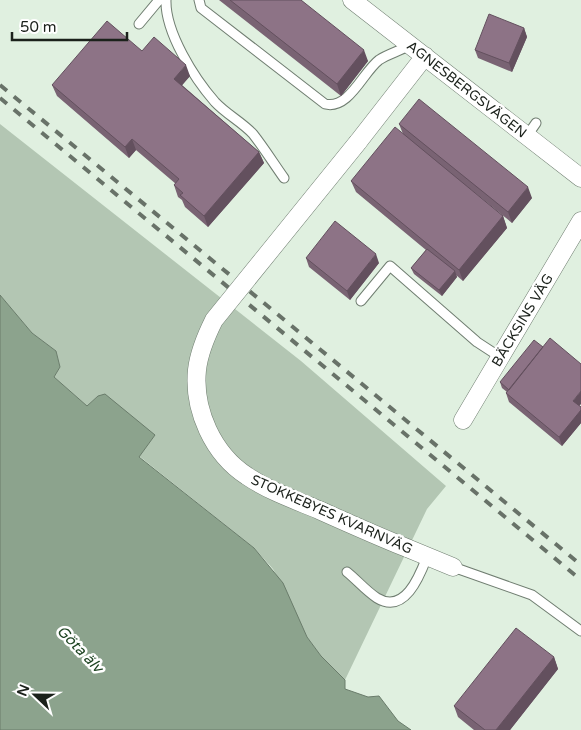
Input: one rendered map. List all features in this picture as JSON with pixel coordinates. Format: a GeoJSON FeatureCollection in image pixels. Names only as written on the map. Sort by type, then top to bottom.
{"type":"FeatureCollection","features":[{"type":"Feature","properties":{"kind":"street","name":"AGNESBERGSVÄGEN"},"geometry":{"type":"LineString","coordinates":[[352,0],[425,56],[532,129],[581,178]]}},
{"type":"Feature","properties":{"kind":"street","name":"STOKKEBYES KVARNVÄG"},"geometry":{"type":"LineString","coordinates":[[425,56],[214,320],[201,351],[197,370],[198,392],[208,431],[218,448],[245,475],[278,493],[453,568]]}},
{"type":"Feature","properties":{"kind":"street","name":"BÄCKSINS VÄG"},"geometry":{"type":"LineString","coordinates":[[463,420],[581,221]]}},
{"type":"Feature","properties":{"kind":"lane"},"geometry":{"type":"LineString","coordinates":[[139,24],[159,0]]}},
{"type":"Feature","properties":{"kind":"lane"},"geometry":{"type":"LineString","coordinates":[[166,0],[165,13],[172,34],[184,57],[215,102],[252,134],[284,178]]}},
{"type":"Feature","properties":{"kind":"lane"},"geometry":{"type":"LineString","coordinates":[[199,0],[201,8],[325,104],[332,106],[340,104],[377,61],[410,45]]}},
{"type":"Feature","properties":{"kind":"lane"},"geometry":{"type":"LineString","coordinates":[[361,301],[390,266],[477,342],[500,357]]}},
{"type":"Feature","properties":{"kind":"lane"},"geometry":{"type":"LineString","coordinates":[[347,572],[378,598],[386,602],[405,596],[413,589],[427,557]]}},
{"type":"Feature","properties":{"kind":"lane","name":"STOKKEBYES KVARNVÄG"},"geometry":{"type":"LineString","coordinates":[[453,568],[532,595],[581,631]]}},
{"type":"Feature","properties":{"kind":"shaded area"},"geometry":{"type":"Polygon","coordinates":[[[0,124],[301,361],[446,486],[427,509],[345,680],[321,656],[307,637],[273,569],[254,548],[139,456],[154,436],[98,396],[87,406],[54,377],[60,367],[56,351],[32,333],[0,295],[0,124]]]}},
{"type":"Feature","properties":{"kind":"water","name":"Göta älv"},"geometry":{"type":"Polygon","coordinates":[[[0,295],[32,333],[56,351],[60,367],[54,377],[87,406],[98,396],[105,394],[155,435],[139,457],[254,548],[283,583],[307,637],[321,656],[345,680],[345,689],[368,697],[379,696],[398,721],[411,730],[0,730],[0,295]]]}},
{"type":"Feature","properties":{"kind":"building"},"geometry":{"type":"Polygon","coordinates":[[[230,0],[301,0],[364,50],[337,84],[230,0]]]}},
{"type":"Feature","properties":{"kind":"building"},"geometry":{"type":"Polygon","coordinates":[[[489,14],[524,28],[509,63],[475,50],[489,14]]]}},
{"type":"Feature","properties":{"kind":"building"},"geometry":{"type":"Polygon","coordinates":[[[107,21],[142,51],[154,37],[186,65],[174,79],[259,152],[204,216],[180,195],[183,193],[174,185],[179,179],[132,139],[125,147],[52,85],[107,21]]]}},
{"type":"Feature","properties":{"kind":"building"},"geometry":{"type":"Polygon","coordinates":[[[419,99],[528,187],[508,212],[399,124],[419,99]]]}},
{"type":"Feature","properties":{"kind":"building"},"geometry":{"type":"Polygon","coordinates":[[[395,127],[503,216],[459,270],[351,181],[395,127]]]}},
{"type":"Feature","properties":{"kind":"building"},"geometry":{"type":"Polygon","coordinates":[[[335,221],[376,254],[347,291],[306,258],[335,221]]]}},
{"type":"Feature","properties":{"kind":"building"},"geometry":{"type":"Polygon","coordinates":[[[427,249],[455,271],[439,290],[411,268],[427,249]]]}},
{"type":"Feature","properties":{"kind":"building"},"geometry":{"type":"Polygon","coordinates":[[[550,338],[581,364],[581,391],[573,401],[581,407],[581,410],[559,437],[506,393],[550,338]]]}},
{"type":"Feature","properties":{"kind":"building"},"geometry":{"type":"Polygon","coordinates":[[[534,340],[543,347],[509,390],[500,382],[534,340]]]}},
{"type":"Feature","properties":{"kind":"building"},"geometry":{"type":"Polygon","coordinates":[[[516,628],[554,657],[496,730],[485,730],[454,706],[516,628]]]}},
{"type":"Feature","properties":{"kind":"railway"},"geometry":{"type":"LineString","coordinates":[[0,85],[581,565]]}},
{"type":"Feature","properties":{"kind":"railway"},"geometry":{"type":"LineString","coordinates":[[0,98],[581,580]]}}]}
